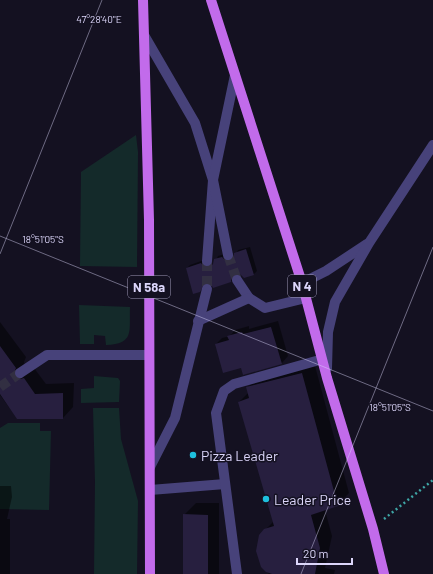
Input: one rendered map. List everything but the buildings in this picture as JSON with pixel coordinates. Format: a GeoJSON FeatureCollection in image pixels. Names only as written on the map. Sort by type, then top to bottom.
{"type":"FeatureCollection","features":[{"type":"Feature","properties":{"kind":"main road","name":"N 58a"},"geometry":{"type":"LineString","coordinates":[[144,0],[149,220],[150,574]]}},
{"type":"Feature","properties":{"kind":"main road","name":"N 4"},"geometry":{"type":"LineString","coordinates":[[210,0],[302,283],[327,378],[373,529],[384,574]]}},
{"type":"Feature","properties":{"kind":"lane"},"geometry":{"type":"LineString","coordinates":[[144,35],[195,123],[213,180],[228,255]]}},
{"type":"Feature","properties":{"kind":"lane"},"geometry":{"type":"LineString","coordinates":[[207,261],[213,180],[234,75]]}},
{"type":"Feature","properties":{"kind":"lane"},"geometry":{"type":"LineString","coordinates":[[327,378],[328,332],[335,302],[369,243],[433,145]]}},
{"type":"Feature","properties":{"kind":"lane"},"geometry":{"type":"LineString","coordinates":[[302,283],[326,272],[369,243]]}},
{"type":"Feature","properties":{"kind":"lane"},"geometry":{"type":"LineString","coordinates":[[237,280],[249,298],[265,308],[306,298]]}},
{"type":"Feature","properties":{"kind":"lane"},"geometry":{"type":"LineString","coordinates":[[150,467],[175,418],[198,320],[207,289]]}},
{"type":"Feature","properties":{"kind":"lane"},"geometry":{"type":"LineString","coordinates":[[198,320],[249,298]]}},
{"type":"Feature","properties":{"kind":"lane"},"geometry":{"type":"LineString","coordinates":[[20,373],[47,355],[150,355]]}},
{"type":"Feature","properties":{"kind":"lane"},"geometry":{"type":"LineString","coordinates":[[237,574],[216,413],[224,391],[234,384],[322,359]]}},
{"type":"Feature","properties":{"kind":"lane"},"geometry":{"type":"LineString","coordinates":[[150,490],[226,484]]}},
{"type":"Feature","properties":{"kind":"path"},"geometry":{"type":"LineString","coordinates":[[392,512],[433,480]]}},
{"type":"Feature","properties":{"kind":"green space"},"geometry":{"type":"Polygon","coordinates":[[[136,135],[138,152],[137,267],[80,266],[81,172],[136,135]]]}},
{"type":"Feature","properties":{"kind":"green space"},"geometry":{"type":"Polygon","coordinates":[[[79,305],[130,307],[130,329],[126,339],[122,342],[106,345],[105,336],[94,335],[94,344],[80,344],[79,305]]]}},
{"type":"Feature","properties":{"kind":"green space"},"geometry":{"type":"Polygon","coordinates":[[[94,376],[118,378],[120,381],[119,402],[81,403],[81,389],[94,388],[94,376]]]}},
{"type":"Feature","properties":{"kind":"green space"},"geometry":{"type":"Polygon","coordinates":[[[93,408],[119,408],[121,439],[138,501],[137,574],[94,574],[95,482],[93,408]]]}},
{"type":"Feature","properties":{"kind":"green space"},"geometry":{"type":"Polygon","coordinates":[[[8,423],[40,423],[40,431],[51,431],[49,510],[0,509],[0,428],[8,423]]]}},
{"type":"Feature","properties":{"kind":"tunnel"},"geometry":{"type":"LineString","coordinates":[[228,255],[237,280]]}},
{"type":"Feature","properties":{"kind":"tunnel"},"geometry":{"type":"LineString","coordinates":[[207,261],[207,289]]}},
{"type":"Feature","properties":{"kind":"tunnel"},"geometry":{"type":"LineString","coordinates":[[0,387],[20,373]]}},
{"type":"Feature","properties":{"kind":"place","name":"Pizza Leader"},"geometry":{"type":"Point","coordinates":[193,455]}},
{"type":"Feature","properties":{"kind":"place","name":"Leader Price"},"geometry":{"type":"Point","coordinates":[266,499]}}]}
